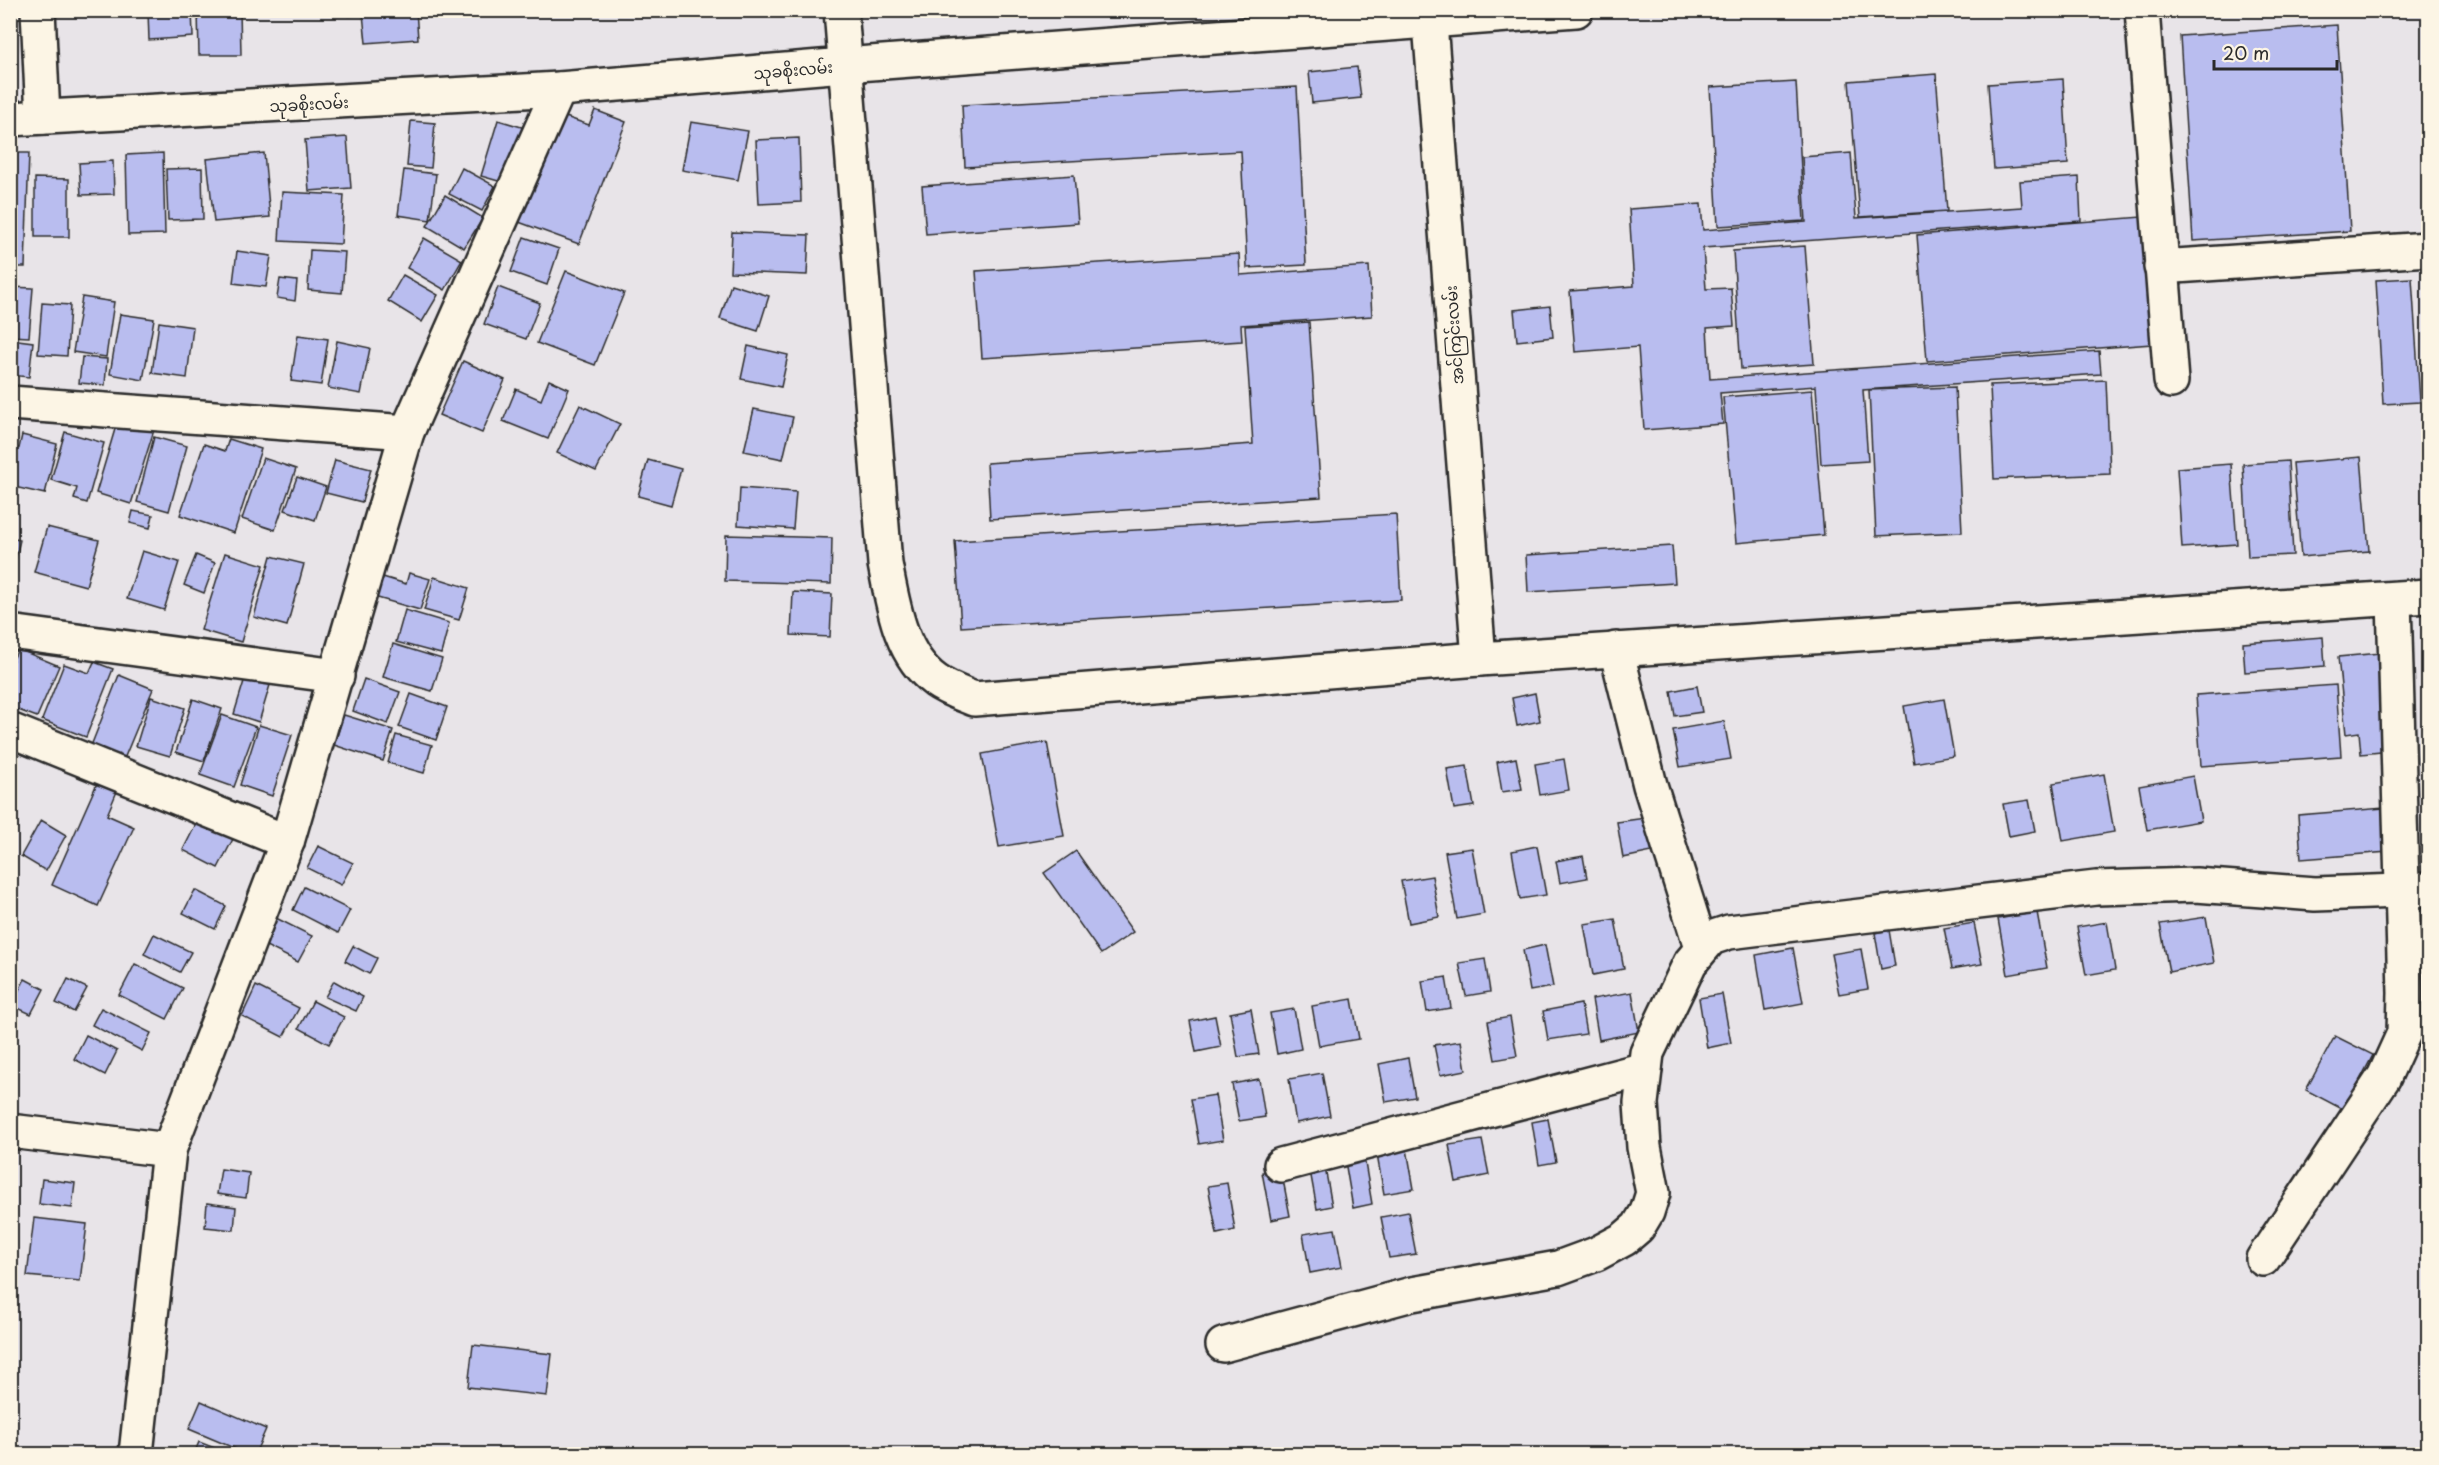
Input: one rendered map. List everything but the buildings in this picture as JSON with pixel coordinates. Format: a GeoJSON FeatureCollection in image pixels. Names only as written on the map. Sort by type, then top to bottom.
{"type":"FeatureCollection","features":[{"type":"Feature","properties":{"kind":"street"},"geometry":{"type":"LineString","coordinates":[[38,10],[43,117]]}},
{"type":"Feature","properties":{"kind":"street"},"geometry":{"type":"LineString","coordinates":[[841,10],[885,564],[896,619],[915,660],[936,681],[974,699],[1616,649],[2428,596]]}},
{"type":"Feature","properties":{"kind":"street","name":"သုခစိုးလမ်း"},"geometry":{"type":"LineString","coordinates":[[10,119],[559,89],[1429,15],[1576,10]]}},
{"type":"Feature","properties":{"kind":"street"},"geometry":{"type":"LineString","coordinates":[[2142,10],[2171,381]]}},
{"type":"Feature","properties":{"kind":"street","name":"အင်ကြင်းလမ်း"},"geometry":{"type":"LineString","coordinates":[[1429,15],[1479,659]]}},
{"type":"Feature","properties":{"kind":"street"},"geometry":{"type":"LineString","coordinates":[[136,1455],[169,1150],[287,842],[407,432],[559,89]]}},
{"type":"Feature","properties":{"kind":"street"},"geometry":{"type":"LineString","coordinates":[[2161,267],[2428,249]]}},
{"type":"Feature","properties":{"kind":"street"},"geometry":{"type":"LineString","coordinates":[[10,403],[407,432]]}},
{"type":"Feature","properties":{"kind":"street"},"geometry":{"type":"LineString","coordinates":[[2263,1259],[2384,1077],[2404,1033],[2415,890],[2394,599]]}},
{"type":"Feature","properties":{"kind":"street"},"geometry":{"type":"LineString","coordinates":[[10,632],[337,676]]}},
{"type":"Feature","properties":{"kind":"street"},"geometry":{"type":"LineString","coordinates":[[1616,649],[1650,785],[1701,947]]}},
{"type":"Feature","properties":{"kind":"street"},"geometry":{"type":"LineString","coordinates":[[10,730],[287,842]]}},
{"type":"Feature","properties":{"kind":"street"},"geometry":{"type":"LineString","coordinates":[[1222,1346],[1412,1294],[1558,1269],[1596,1254],[1624,1239],[1638,1227],[1647,1212],[1653,1192],[1644,1147],[1641,1103],[1647,1053],[1690,963],[1701,947],[1711,938],[1729,932],[2096,888],[2196,885],[2314,894],[2415,890]]}},
{"type":"Feature","properties":{"kind":"street"},"geometry":{"type":"LineString","coordinates":[[1281,1165],[1645,1069]]}},
{"type":"Feature","properties":{"kind":"street"},"geometry":{"type":"LineString","coordinates":[[10,1131],[169,1150]]}}]}
